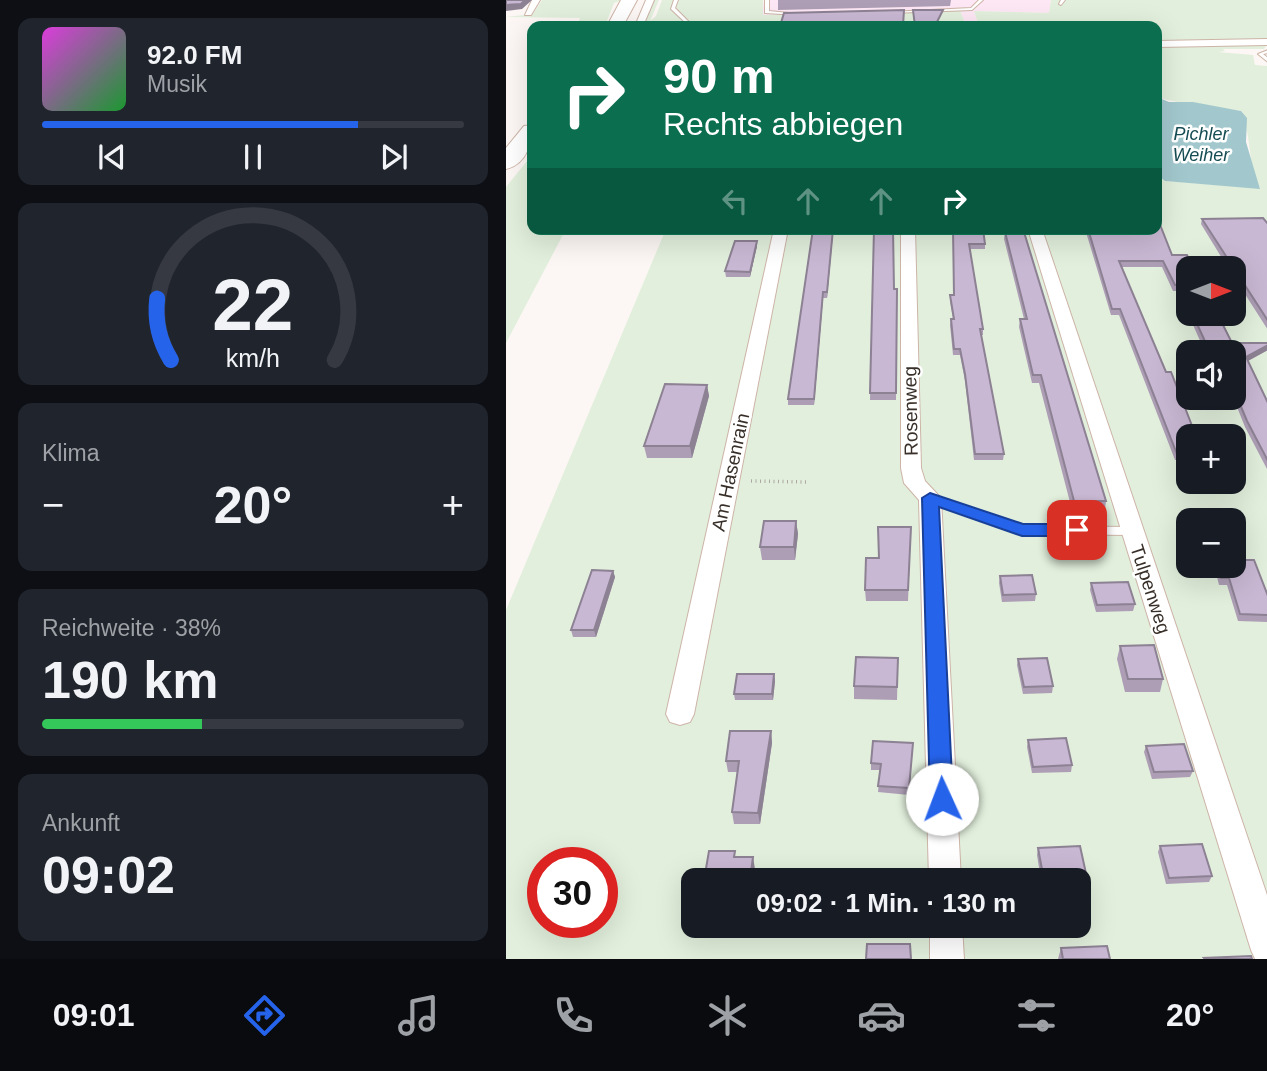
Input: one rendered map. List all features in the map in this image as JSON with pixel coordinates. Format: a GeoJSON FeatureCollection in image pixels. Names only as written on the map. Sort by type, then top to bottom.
{"type":"FeatureCollection","features":[{"type":"Feature","properties":{"kind":"highway"},"geometry":{"type":"LineString","coordinates":[[618,21],[629,0]]}},
{"type":"Feature","properties":{"kind":"highway"},"geometry":{"type":"LineString","coordinates":[[506,162],[527,137]]}},
{"type":"Feature","properties":{"kind":"street"},"geometry":{"type":"LineString","coordinates":[[528,13],[536,0]]}},
{"type":"Feature","properties":{"kind":"street"},"geometry":{"type":"LineString","coordinates":[[640,21],[650,0]]}},
{"type":"Feature","properties":{"kind":"street"},"geometry":{"type":"LineString","coordinates":[[1162,44],[1267,42]]}},
{"type":"Feature","properties":{"kind":"street","name":"Am Hasenrain"},"geometry":{"type":"LineString","coordinates":[[680,714],[780,235]]}},
{"type":"Feature","properties":{"kind":"street","name":"Rosenweg"},"geometry":{"type":"LineString","coordinates":[[908,235],[911,468],[915,483],[930,498]]}},
{"type":"Feature","properties":{"kind":"street","name":"Tulpenweg"},"geometry":{"type":"LineString","coordinates":[[1037,235],[1267,950]]}},
{"type":"Feature","properties":{"kind":"street"},"geometry":{"type":"LineString","coordinates":[[930,498],[945,868]]}},
{"type":"Feature","properties":{"kind":"street"},"geometry":{"type":"LineString","coordinates":[[947,938],[948,959]]}},
{"type":"Feature","properties":{"kind":"lane"},"geometry":{"type":"LineString","coordinates":[[676,0],[673,8],[685,21]]}},
{"type":"Feature","properties":{"kind":"lane"},"geometry":{"type":"LineString","coordinates":[[767,0],[767,12],[803,13]]}},
{"type":"Feature","properties":{"kind":"lane"},"geometry":{"type":"LineString","coordinates":[[880,12],[972,9],[981,0]]}},
{"type":"Feature","properties":{"kind":"lane"},"geometry":{"type":"LineString","coordinates":[[1267,51],[1260,54],[1267,61]]}},
{"type":"Feature","properties":{"kind":"lane"},"geometry":{"type":"LineString","coordinates":[[930,498],[1022,530],[1132,531]]}},
{"type":"Feature","properties":{"kind":"path"},"geometry":{"type":"LineString","coordinates":[[728,481],[806,482]]}},
{"type":"Feature","properties":{"kind":"shaded area"},"geometry":{"type":"Polygon","coordinates":[[[764,0],[1051,0],[1049,13],[974,11],[977,21],[964,21],[960,10],[762,15],[764,0]]]}},
{"type":"Feature","properties":{"kind":"green space"},"geometry":{"type":"Polygon","coordinates":[[[542,0],[622,0],[614,3],[607,21],[506,17],[533,14],[542,0]]]}},
{"type":"Feature","properties":{"kind":"green space"},"geometry":{"type":"Polygon","coordinates":[[[654,0],[659,0],[650,21],[645,21],[654,0]]]}},
{"type":"Feature","properties":{"kind":"green space"},"geometry":{"type":"Polygon","coordinates":[[[662,0],[763,0],[763,15],[960,10],[964,21],[787,21],[650,21],[656,16],[662,0]]]}},
{"type":"Feature","properties":{"kind":"green space"},"geometry":{"type":"Polygon","coordinates":[[[1051,0],[1267,0],[1267,41],[1162,43],[1162,21],[977,21],[974,11],[1049,13],[1051,0]]]}},
{"type":"Feature","properties":{"kind":"green space"},"geometry":{"type":"Polygon","coordinates":[[[1267,44],[1264,49],[1223,49],[1225,51],[1218,52],[1253,55],[1255,65],[1267,66],[1267,959],[506,959],[506,610],[663,235],[1162,235],[1162,170],[1165,181],[1260,188],[1253,169],[1241,111],[1162,98],[1162,46],[1267,44]]]}},
{"type":"Feature","properties":{"kind":"green space"},"geometry":{"type":"Polygon","coordinates":[[[527,161],[527,235],[563,235],[506,343],[506,187],[527,161]]]}},
{"type":"Feature","properties":{"kind":"water","name":"Pichler Weiher"},"geometry":{"type":"Polygon","coordinates":[[[1162,99],[1241,111],[1247,118],[1246,142],[1260,189],[1165,181],[1162,178],[1162,99]]]}},
{"type":"Feature","properties":{"kind":"building"},"geometry":{"type":"Polygon","coordinates":[[[506,0],[525,0],[521,4],[506,5],[506,0]]]}},
{"type":"Feature","properties":{"kind":"building"},"geometry":{"type":"Polygon","coordinates":[[[904,10],[903,21],[782,21],[784,13],[904,10]]]}},
{"type":"Feature","properties":{"kind":"building"},"geometry":{"type":"Polygon","coordinates":[[[913,10],[943,10],[938,21],[914,21],[913,10]]]}},
{"type":"Feature","properties":{"kind":"building"},"geometry":{"type":"Polygon","coordinates":[[[1263,218],[1268,224],[1268,321],[1246,287],[1246,256],[1226,256],[1202,219],[1263,218]]]}},
{"type":"Feature","properties":{"kind":"building"},"geometry":{"type":"Polygon","coordinates":[[[1162,230],[1172,255],[1187,256],[1176,256],[1176,285],[1163,261],[1119,261],[1166,372],[1171,372],[1176,385],[1176,410],[1186,410],[1191,424],[1176,424],[1176,451],[1120,309],[1112,309],[1090,235],[1162,235],[1162,230]]]}},
{"type":"Feature","properties":{"kind":"building"},"geometry":{"type":"Polygon","coordinates":[[[812,235],[832,235],[827,292],[823,292],[814,399],[788,399],[812,235]]]}},
{"type":"Feature","properties":{"kind":"building"},"geometry":{"type":"Polygon","coordinates":[[[874,235],[893,235],[894,289],[897,289],[896,393],[870,393],[874,235]]]}},
{"type":"Feature","properties":{"kind":"building"},"geometry":{"type":"Polygon","coordinates":[[[953,235],[984,235],[985,244],[969,244],[983,329],[980,329],[1004,454],[975,454],[960,349],[954,349],[951,319],[954,319],[950,295],[954,295],[953,235]]]}},
{"type":"Feature","properties":{"kind":"building"},"geometry":{"type":"Polygon","coordinates":[[[1006,235],[1025,235],[1106,501],[1074,501],[1041,375],[1033,375],[1020,319],[1027,319],[1006,235]]]}},
{"type":"Feature","properties":{"kind":"building"},"geometry":{"type":"Polygon","coordinates":[[[735,241],[757,241],[750,272],[725,271],[735,241]]]}},
{"type":"Feature","properties":{"kind":"building"},"geometry":{"type":"Polygon","coordinates":[[[1198,326],[1224,326],[1230,340],[1204,340],[1198,326]]]}},
{"type":"Feature","properties":{"kind":"building"},"geometry":{"type":"Polygon","coordinates":[[[1246,343],[1268,345],[1246,357],[1246,343]]]}},
{"type":"Feature","properties":{"kind":"building"},"geometry":{"type":"Polygon","coordinates":[[[1246,357],[1268,403],[1268,461],[1242,410],[1246,410],[1246,357]]]}},
{"type":"Feature","properties":{"kind":"building"},"geometry":{"type":"Polygon","coordinates":[[[665,384],[707,385],[690,446],[644,446],[665,384]]]}},
{"type":"Feature","properties":{"kind":"building"},"geometry":{"type":"Polygon","coordinates":[[[764,521],[796,521],[794,547],[760,547],[764,521]]]}},
{"type":"Feature","properties":{"kind":"building"},"geometry":{"type":"Polygon","coordinates":[[[878,527],[911,527],[908,590],[865,590],[866,558],[879,558],[878,527]]]}},
{"type":"Feature","properties":{"kind":"building"},"geometry":{"type":"Polygon","coordinates":[[[1246,560],[1254,560],[1268,596],[1268,615],[1240,614],[1229,578],[1246,578],[1246,560]]]}},
{"type":"Feature","properties":{"kind":"building"},"geometry":{"type":"Polygon","coordinates":[[[592,570],[613,571],[594,630],[571,630],[592,570]]]}},
{"type":"Feature","properties":{"kind":"building"},"geometry":{"type":"Polygon","coordinates":[[[1032,575],[1036,594],[1003,595],[1000,576],[1032,575]]]}},
{"type":"Feature","properties":{"kind":"building"},"geometry":{"type":"Polygon","coordinates":[[[1128,582],[1135,604],[1097,605],[1091,583],[1128,582]]]}},
{"type":"Feature","properties":{"kind":"building"},"geometry":{"type":"Polygon","coordinates":[[[1154,645],[1163,679],[1128,679],[1120,646],[1154,645]]]}},
{"type":"Feature","properties":{"kind":"building"},"geometry":{"type":"Polygon","coordinates":[[[856,657],[898,658],[897,687],[854,686],[856,657]]]}},
{"type":"Feature","properties":{"kind":"building"},"geometry":{"type":"Polygon","coordinates":[[[1047,658],[1053,686],[1024,687],[1018,659],[1047,658]]]}},
{"type":"Feature","properties":{"kind":"building"},"geometry":{"type":"Polygon","coordinates":[[[737,674],[774,674],[772,694],[734,694],[737,674]]]}},
{"type":"Feature","properties":{"kind":"building"},"geometry":{"type":"Polygon","coordinates":[[[730,731],[771,731],[758,813],[732,812],[739,761],[726,761],[730,731]]]}},
{"type":"Feature","properties":{"kind":"building"},"geometry":{"type":"Polygon","coordinates":[[[1066,738],[1072,765],[1033,767],[1028,740],[1066,738]]]}},
{"type":"Feature","properties":{"kind":"building"},"geometry":{"type":"Polygon","coordinates":[[[873,741],[913,743],[909,788],[878,786],[881,764],[871,763],[873,741]]]}},
{"type":"Feature","properties":{"kind":"building"},"geometry":{"type":"Polygon","coordinates":[[[1184,744],[1193,771],[1154,772],[1146,746],[1184,744]]]}},
{"type":"Feature","properties":{"kind":"building"},"geometry":{"type":"Polygon","coordinates":[[[1202,844],[1212,876],[1169,878],[1160,846],[1202,844]]]}},
{"type":"Feature","properties":{"kind":"building"},"geometry":{"type":"Polygon","coordinates":[[[1080,846],[1085,868],[1042,868],[1038,848],[1080,846]]]}},
{"type":"Feature","properties":{"kind":"building"},"geometry":{"type":"Polygon","coordinates":[[[709,851],[735,851],[734,857],[753,857],[752,868],[706,868],[709,851]]]}},
{"type":"Feature","properties":{"kind":"building"},"geometry":{"type":"Polygon","coordinates":[[[867,944],[910,944],[911,959],[866,959],[867,944]]]}},
{"type":"Feature","properties":{"kind":"building"},"geometry":{"type":"Polygon","coordinates":[[[1107,946],[1110,959],[1063,959],[1061,948],[1107,946]]]}},
{"type":"Feature","properties":{"kind":"building"},"geometry":{"type":"Polygon","coordinates":[[[1251,956],[1252,959],[1204,958],[1251,956]]]}},
{"type":"Feature","properties":{"kind":"route"},"geometry":{"type":"LineString","coordinates":[[942,799],[930,498],[1022,530],[1077,530]]}}]}
